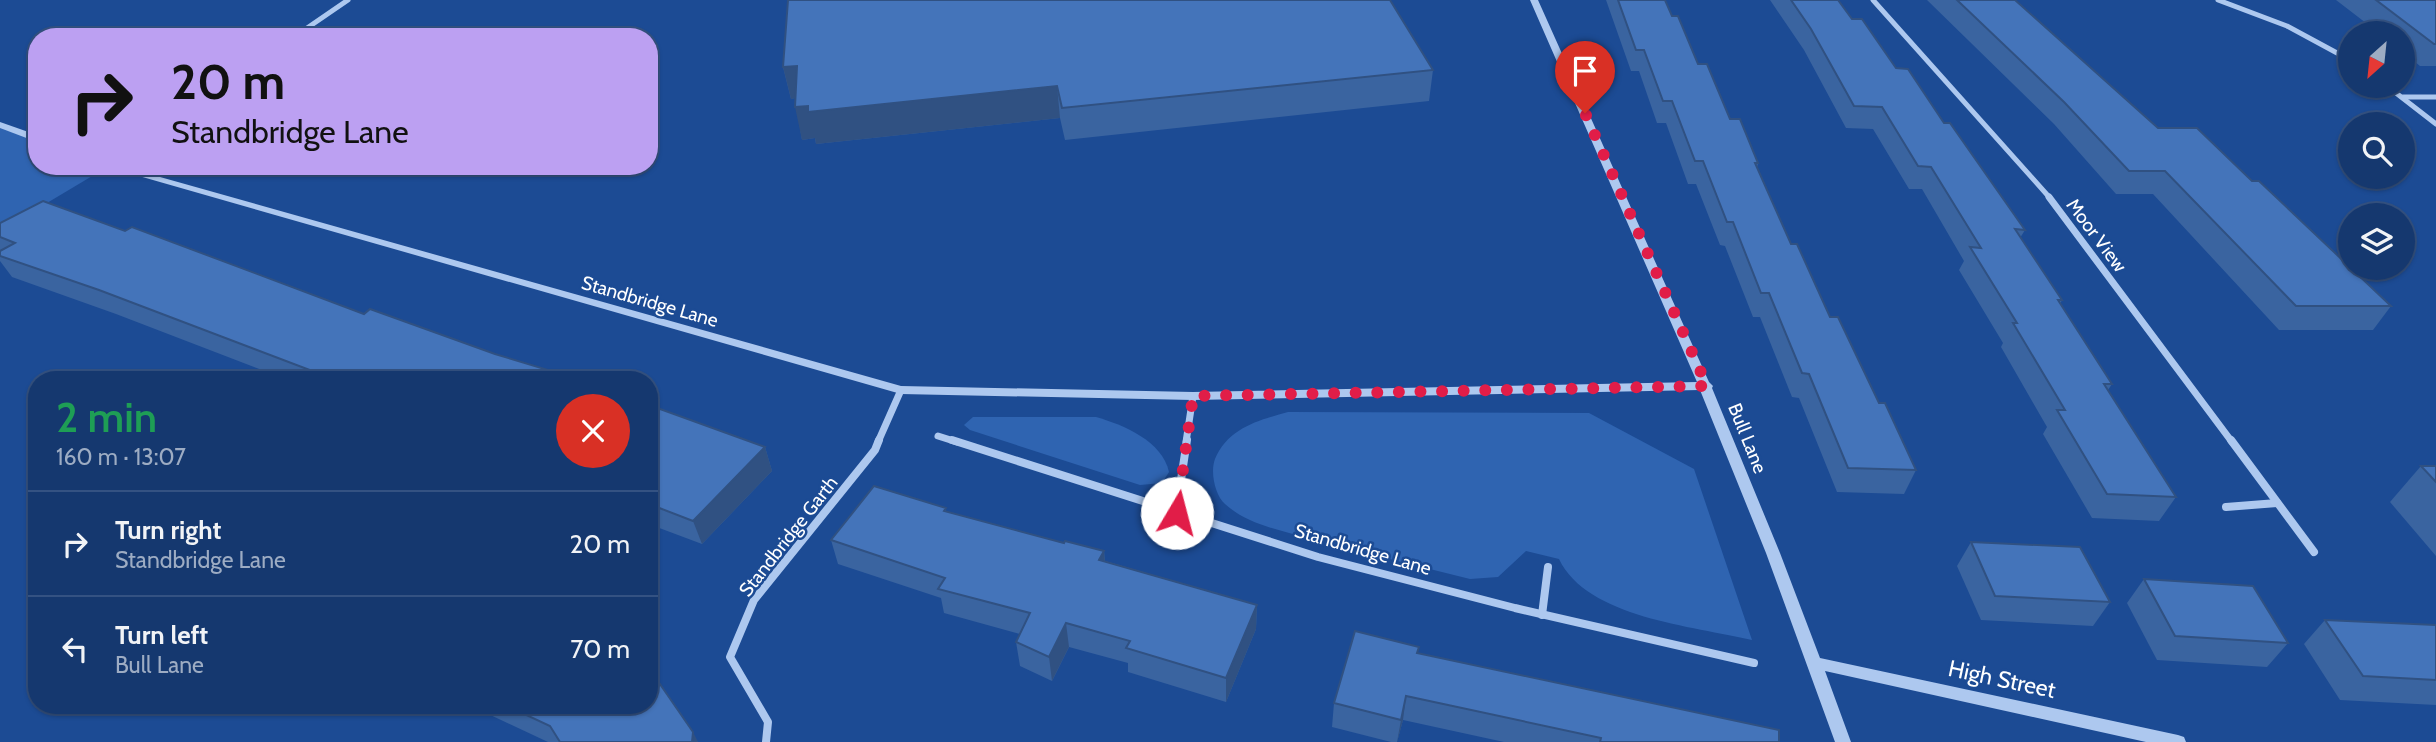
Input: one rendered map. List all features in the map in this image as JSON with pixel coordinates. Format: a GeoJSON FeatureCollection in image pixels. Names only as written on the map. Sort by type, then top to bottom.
{"type":"FeatureCollection","features":[{"type":"Feature","properties":{"kind":"street"},"geometry":{"type":"LineString","coordinates":[[307,28],[348,0]]}},
{"type":"Feature","properties":{"kind":"street","name":"Bull Lane"},"geometry":{"type":"LineString","coordinates":[[1534,0],[1707,386],[1816,663]]}},
{"type":"Feature","properties":{"kind":"street","name":"Moor View"},"geometry":{"type":"LineString","coordinates":[[1873,0],[2048,196],[2315,552]]}},
{"type":"Feature","properties":{"kind":"street"},"geometry":{"type":"LineString","coordinates":[[2218,0],[2287,26],[2338,54]]}},
{"type":"Feature","properties":{"kind":"street"},"geometry":{"type":"LineString","coordinates":[[2415,97],[2436,97]]}},
{"type":"Feature","properties":{"kind":"street"},"geometry":{"type":"LineString","coordinates":[[2403,98],[2436,124]]}},
{"type":"Feature","properties":{"kind":"street"},"geometry":{"type":"LineString","coordinates":[[0,125],[28,136]]}},
{"type":"Feature","properties":{"kind":"street","name":"Standbridge Lane"},"geometry":{"type":"LineString","coordinates":[[140,175],[901,390],[1193,396],[1707,386]]}},
{"type":"Feature","properties":{"kind":"street","name":"Standbridge Garth"},"geometry":{"type":"LineString","coordinates":[[766,742],[768,722],[730,657],[754,600],[875,450],[901,390]]}},
{"type":"Feature","properties":{"kind":"street"},"geometry":{"type":"LineString","coordinates":[[1177,513],[1193,396]]}},
{"type":"Feature","properties":{"kind":"street","name":"Standbridge Lane"},"geometry":{"type":"LineString","coordinates":[[938,436],[1177,513],[1370,571],[1542,615],[1754,663]]}},
{"type":"Feature","properties":{"kind":"street"},"geometry":{"type":"LineString","coordinates":[[2226,507],[2277,503]]}},
{"type":"Feature","properties":{"kind":"street"},"geometry":{"type":"LineString","coordinates":[[1542,615],[1548,566]]}},
{"type":"Feature","properties":{"kind":"street"},"geometry":{"type":"LineString","coordinates":[[1816,663],[1843,742]]}},
{"type":"Feature","properties":{"kind":"street","name":"High Street"},"geometry":{"type":"LineString","coordinates":[[1816,663],[2178,742]]}},
{"type":"Feature","properties":{"kind":"shaded area"},"geometry":{"type":"Polygon","coordinates":[[[0,125],[28,136],[28,175],[94,175],[0,231],[0,125]]]}},
{"type":"Feature","properties":{"kind":"shaded area"},"geometry":{"type":"Polygon","coordinates":[[[1288,412],[1589,413],[1694,469],[1752,640],[1672,624],[1617,607],[1593,595],[1573,579],[1559,559],[1526,551],[1498,577],[1470,579],[1259,524],[1225,504],[1216,489],[1213,477],[1215,459],[1221,448],[1236,433],[1256,422],[1288,412]]]}},
{"type":"Feature","properties":{"kind":"shaded area"},"geometry":{"type":"Polygon","coordinates":[[[973,417],[1096,417],[1130,430],[1150,443],[1159,451],[1169,472],[1162,483],[1140,485],[970,430],[964,425],[973,417]]]}},
{"type":"Feature","properties":{"kind":"building"},"geometry":{"type":"Polygon","coordinates":[[[788,0],[1390,0],[1433,70],[1062,108],[1057,86],[808,112],[808,106],[795,107],[797,66],[783,67],[788,0]]]}},
{"type":"Feature","properties":{"kind":"building"},"geometry":{"type":"Polygon","coordinates":[[[1618,0],[1665,0],[1672,16],[1678,16],[1698,64],[1707,64],[1730,119],[1740,119],[1758,163],[1755,163],[1791,244],[1797,244],[1830,317],[1838,317],[1879,403],[1885,403],[1916,470],[1848,468],[1809,374],[1802,373],[1769,293],[1761,293],[1733,222],[1727,222],[1703,161],[1695,161],[1672,101],[1663,101],[1644,50],[1636,50],[1618,0]]]}},
{"type":"Feature","properties":{"kind":"building"},"geometry":{"type":"Polygon","coordinates":[[[1791,0],[1838,0],[1852,19],[1862,19],[1896,68],[1908,69],[1944,123],[1950,123],[2025,230],[2015,229],[2062,300],[2058,300],[2112,384],[2104,384],[2176,497],[2107,494],[2057,410],[2065,410],[2013,323],[2017,323],[1970,247],[1981,248],[1931,167],[1918,166],[1882,107],[1854,106],[1811,29],[1791,0]]]}},
{"type":"Feature","properties":{"kind":"building"},"geometry":{"type":"Polygon","coordinates":[[[1957,0],[2015,0],[2158,128],[2197,128],[2252,181],[2259,181],[2338,256],[2338,280],[2364,280],[2391,306],[2296,306],[2165,171],[2129,171],[2064,102],[1957,0]]]}},
{"type":"Feature","properties":{"kind":"building"},"geometry":{"type":"Polygon","coordinates":[[[2376,0],[2436,0],[2436,44],[2415,30],[2415,21],[2404,21],[2376,0]]]}},
{"type":"Feature","properties":{"kind":"building"},"geometry":{"type":"Polygon","coordinates":[[[43,201],[125,231],[132,227],[364,314],[370,309],[551,371],[312,371],[99,290],[0,256],[0,251],[15,243],[0,237],[0,223],[43,201]]]}},
{"type":"Feature","properties":{"kind":"building"},"geometry":{"type":"Polygon","coordinates":[[[658,408],[765,447],[693,521],[658,507],[658,408]]]}},
{"type":"Feature","properties":{"kind":"building"},"geometry":{"type":"Polygon","coordinates":[[[2421,466],[2436,466],[2436,482],[2421,466]]]}},
{"type":"Feature","properties":{"kind":"building"},"geometry":{"type":"Polygon","coordinates":[[[874,486],[946,508],[944,511],[1104,551],[1099,560],[1257,605],[1226,678],[1126,648],[1130,641],[1066,623],[1049,657],[1016,642],[1030,613],[938,589],[945,578],[831,540],[874,486]]]}},
{"type":"Feature","properties":{"kind":"building"},"geometry":{"type":"Polygon","coordinates":[[[1971,542],[2080,547],[2110,602],[1995,596],[1971,542]]]}},
{"type":"Feature","properties":{"kind":"building"},"geometry":{"type":"Polygon","coordinates":[[[2144,579],[2253,586],[2288,643],[2175,636],[2144,579]]]}},
{"type":"Feature","properties":{"kind":"building"},"geometry":{"type":"Polygon","coordinates":[[[2325,620],[2436,625],[2436,680],[2363,676],[2325,620]]]}},
{"type":"Feature","properties":{"kind":"building"},"geometry":{"type":"Polygon","coordinates":[[[1355,631],[1419,647],[1417,653],[1779,730],[1779,742],[1600,742],[1601,738],[1406,696],[1401,720],[1334,703],[1355,631]]]}},
{"type":"Feature","properties":{"kind":"building"},"geometry":{"type":"Polygon","coordinates":[[[658,681],[693,732],[692,742],[560,742],[550,726],[524,714],[658,714],[658,681]]]}},
{"type":"Feature","properties":{"kind":"route"},"geometry":{"type":"LineString","coordinates":[[1177,513],[1193,396],[1707,386],[1585,113]]}}]}
